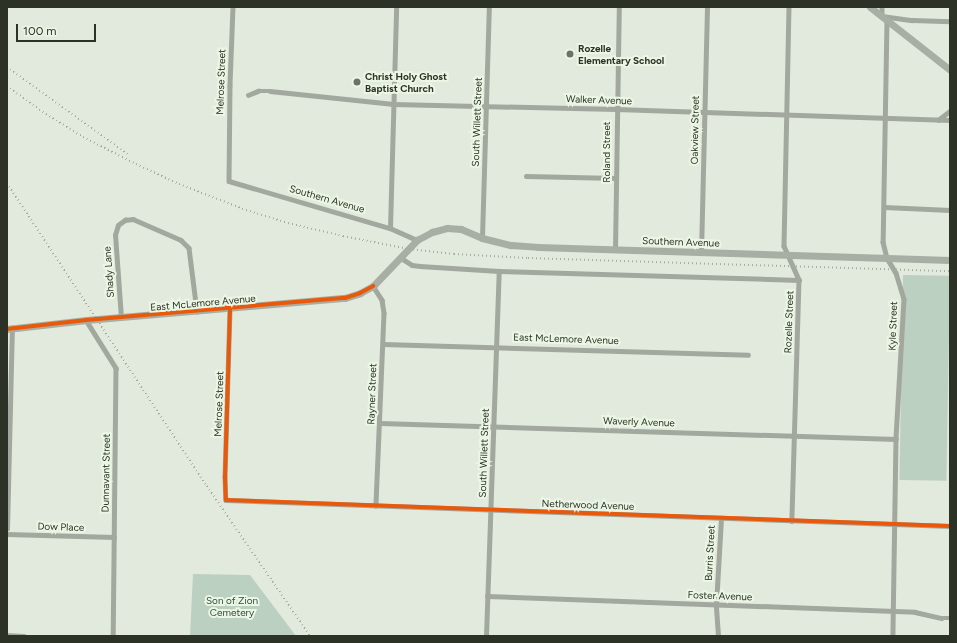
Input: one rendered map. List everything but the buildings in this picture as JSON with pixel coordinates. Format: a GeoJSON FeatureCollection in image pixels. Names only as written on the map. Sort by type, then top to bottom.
{"type":"FeatureCollection","features":[{"type":"Feature","properties":{"kind":"main road"},"geometry":{"type":"LineString","coordinates":[[870,7],[950,70]]}},
{"type":"Feature","properties":{"kind":"main road","name":"Southern Avenue"},"geometry":{"type":"LineString","coordinates":[[401,258],[418,240],[432,232],[447,228],[460,229],[482,238],[511,245],[701,253],[950,260]]}},
{"type":"Feature","properties":{"kind":"main road","name":"East McLemore Avenue"},"geometry":{"type":"LineString","coordinates":[[9,328],[345,298],[360,293],[373,286],[401,258]]}},
{"type":"Feature","properties":{"kind":"street","name":"Melrose Street"},"geometry":{"type":"LineString","coordinates":[[229,181],[233,7]]}},
{"type":"Feature","properties":{"kind":"street"},"geometry":{"type":"LineString","coordinates":[[390,228],[396,7]]}},
{"type":"Feature","properties":{"kind":"street","name":"South Willett Street"},"geometry":{"type":"LineString","coordinates":[[482,238],[489,7]]}},
{"type":"Feature","properties":{"kind":"street","name":"Roland Street"},"geometry":{"type":"LineString","coordinates":[[615,250],[616,109],[619,7]]}},
{"type":"Feature","properties":{"kind":"street","name":"Oakview Street"},"geometry":{"type":"LineString","coordinates":[[701,253],[707,7]]}},
{"type":"Feature","properties":{"kind":"street","name":"Rozelle Street"},"geometry":{"type":"LineString","coordinates":[[789,7],[784,246],[799,280],[792,521]]}},
{"type":"Feature","properties":{"kind":"street","name":"Kyle Street"},"geometry":{"type":"LineString","coordinates":[[882,7],[884,18],[883,242],[887,258],[896,273],[904,299],[896,440],[896,524],[892,636]]}},
{"type":"Feature","properties":{"kind":"street"},"geometry":{"type":"LineString","coordinates":[[884,18],[950,21]]}},
{"type":"Feature","properties":{"kind":"street","name":"Walker Avenue"},"geometry":{"type":"LineString","coordinates":[[248,95],[258,91],[270,91],[393,104],[616,109],[950,120]]}},
{"type":"Feature","properties":{"kind":"street"},"geometry":{"type":"LineString","coordinates":[[938,120],[950,111]]}},
{"type":"Feature","properties":{"kind":"street"},"geometry":{"type":"LineString","coordinates":[[526,176],[616,178]]}},
{"type":"Feature","properties":{"kind":"street","name":"Southern Avenue"},"geometry":{"type":"LineString","coordinates":[[229,181],[390,228],[418,240]]}},
{"type":"Feature","properties":{"kind":"street"},"geometry":{"type":"LineString","coordinates":[[884,207],[950,210]]}},
{"type":"Feature","properties":{"kind":"street","name":"Shady Lane"},"geometry":{"type":"LineString","coordinates":[[121,318],[115,235],[118,225],[125,220],[133,219],[181,240],[189,248],[192,259],[197,311]]}},
{"type":"Feature","properties":{"kind":"street"},"geometry":{"type":"LineString","coordinates":[[401,258],[412,265],[499,271],[799,280]]}},
{"type":"Feature","properties":{"kind":"street","name":"South Willett Street"},"geometry":{"type":"LineString","coordinates":[[486,636],[499,271]]}},
{"type":"Feature","properties":{"kind":"street","name":"Rayner Street"},"geometry":{"type":"LineString","coordinates":[[373,286],[382,300],[384,313],[376,506]]}},
{"type":"Feature","properties":{"kind":"street","name":"Melrose Street"},"geometry":{"type":"LineString","coordinates":[[226,500],[225,478],[230,309]]}},
{"type":"Feature","properties":{"kind":"street","name":"Dunnavant Street"},"geometry":{"type":"LineString","coordinates":[[86,320],[116,368],[113,636]]}},
{"type":"Feature","properties":{"kind":"street"},"geometry":{"type":"LineString","coordinates":[[7,528],[9,328]]}},
{"type":"Feature","properties":{"kind":"street","name":"East McLemore Avenue"},"geometry":{"type":"LineString","coordinates":[[383,344],[748,355]]}},
{"type":"Feature","properties":{"kind":"street","name":"Waverly Avenue"},"geometry":{"type":"LineString","coordinates":[[380,423],[896,440]]}},
{"type":"Feature","properties":{"kind":"street","name":"Netherwood Avenue"},"geometry":{"type":"LineString","coordinates":[[226,500],[950,526]]}},
{"type":"Feature","properties":{"kind":"street","name":"Burris Street"},"geometry":{"type":"LineString","coordinates":[[718,636],[716,605],[721,518]]}},
{"type":"Feature","properties":{"kind":"street","name":"Dow Place"},"geometry":{"type":"LineString","coordinates":[[7,534],[114,537]]}},
{"type":"Feature","properties":{"kind":"street","name":"Foster Avenue"},"geometry":{"type":"LineString","coordinates":[[487,596],[915,612],[941,618],[950,618]]}},
{"type":"Feature","properties":{"kind":"street"},"geometry":{"type":"LineString","coordinates":[[7,635],[24,636]]}},
{"type":"Feature","properties":{"kind":"green space"},"geometry":{"type":"Polygon","coordinates":[[[903,275],[950,276],[946,481],[899,480],[903,275]]]}},
{"type":"Feature","properties":{"kind":"green space","name":"Son of Zion Cemetery"},"geometry":{"type":"Polygon","coordinates":[[[193,574],[250,575],[296,636],[190,636],[193,574]]]}},
{"type":"Feature","properties":{"kind":"railway"},"geometry":{"type":"LineString","coordinates":[[7,67],[129,155]]}},
{"type":"Feature","properties":{"kind":"railway"},"geometry":{"type":"LineString","coordinates":[[7,86],[46,114],[83,137],[179,184],[246,210],[288,223],[409,249],[454,254],[528,258],[950,271]]}},
{"type":"Feature","properties":{"kind":"railway"},"geometry":{"type":"LineString","coordinates":[[7,183],[207,486],[310,636]]}},
{"type":"Feature","properties":{"kind":"cycle path"},"geometry":{"type":"LineString","coordinates":[[7,329],[86,320],[345,298],[360,293],[373,286]]}},
{"type":"Feature","properties":{"kind":"cycle path"},"geometry":{"type":"LineString","coordinates":[[230,309],[225,477],[226,500],[950,526]]}},
{"type":"Feature","properties":{"kind":"place","name":"Rozelle Elementary School"},"geometry":{"type":"Point","coordinates":[570,54]}},
{"type":"Feature","properties":{"kind":"place","name":"Christ Holy Ghost Baptist Church"},"geometry":{"type":"Point","coordinates":[357,82]}}]}
